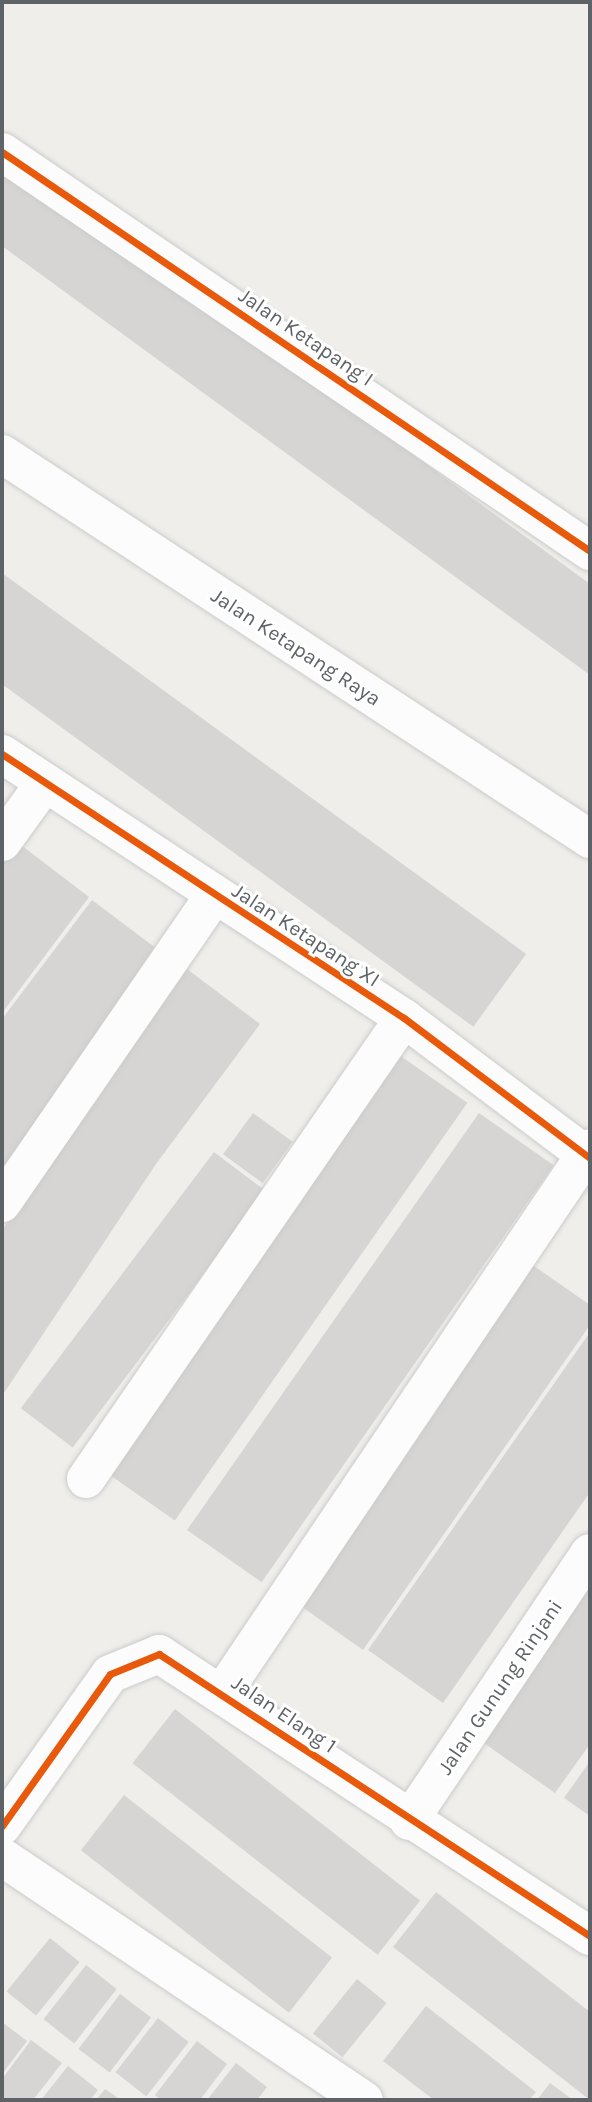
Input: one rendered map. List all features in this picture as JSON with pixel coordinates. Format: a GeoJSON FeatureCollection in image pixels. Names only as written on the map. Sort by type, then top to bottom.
{"type":"FeatureCollection","features":[{"type":"Feature","properties":{"kind":"street","name":"Jalan Ketapang I"},"geometry":{"type":"LineString","coordinates":[[2,152],[590,551]]}},
{"type":"Feature","properties":{"kind":"street","name":"Jalan Ketapang Raya"},"geometry":{"type":"LineString","coordinates":[[2,454],[590,839]]}},
{"type":"Feature","properties":{"kind":"street","name":"Jalan Ketapang XI"},"geometry":{"type":"LineString","coordinates":[[2,754],[214,896],[404,1018],[589,1154]]}},
{"type":"Feature","properties":{"kind":"street"},"geometry":{"type":"LineString","coordinates":[[2,842],[44,784]]}},
{"type":"Feature","properties":{"kind":"street"},"geometry":{"type":"LineString","coordinates":[[2,1203],[214,896]]}},
{"type":"Feature","properties":{"kind":"street"},"geometry":{"type":"LineString","coordinates":[[86,1479],[404,1018]]}},
{"type":"Feature","properties":{"kind":"street"},"geometry":{"type":"LineString","coordinates":[[223,1692],[589,1154]]}},
{"type":"Feature","properties":{"kind":"street","name":"Jalan Gunung Rinjani"},"geometry":{"type":"LineString","coordinates":[[409,1821],[590,1553]]}},
{"type":"Feature","properties":{"kind":"street","name":"Jalan Elang 1"},"geometry":{"type":"LineString","coordinates":[[2,1826],[110,1674],[159,1654],[223,1692],[409,1821],[590,1936]]}},
{"type":"Feature","properties":{"kind":"street"},"geometry":{"type":"LineString","coordinates":[[2,1857],[364,2100]]}},
{"type":"Feature","properties":{"kind":"building"},"geometry":{"type":"Polygon","coordinates":[[[2,154],[590,584],[590,675],[2,246],[2,154]]]}},
{"type":"Feature","properties":{"kind":"building"},"geometry":{"type":"Polygon","coordinates":[[[2,573],[526,954],[473,1027],[2,684],[2,573]]]}},
{"type":"Feature","properties":{"kind":"building"},"geometry":{"type":"Polygon","coordinates":[[[17,842],[89,897],[2,1013],[2,862],[17,842]]]}},
{"type":"Feature","properties":{"kind":"building"},"geometry":{"type":"Polygon","coordinates":[[[92,900],[165,955],[2,1171],[2,1019],[92,900]]]}},
{"type":"Feature","properties":{"kind":"building"},"geometry":{"type":"Polygon","coordinates":[[[187,969],[260,1024],[156,1164],[2,1396],[2,1230],[187,969]]]}},
{"type":"Feature","properties":{"kind":"building"},"geometry":{"type":"Polygon","coordinates":[[[392,1050],[467,1103],[175,1521],[99,1468],[392,1050]]]}},
{"type":"Feature","properties":{"kind":"building"},"geometry":{"type":"Polygon","coordinates":[[[253,1113],[293,1142],[263,1183],[223,1154],[253,1113]]]}},
{"type":"Feature","properties":{"kind":"building"},"geometry":{"type":"Polygon","coordinates":[[[479,1113],[554,1165],[262,1582],[187,1530],[479,1113]]]}},
{"type":"Feature","properties":{"kind":"building"},"geometry":{"type":"Polygon","coordinates":[[[214,1152],[266,1191],[73,1447],[21,1408],[214,1152]]]}},
{"type":"Feature","properties":{"kind":"building"},"geometry":{"type":"Polygon","coordinates":[[[524,1259],[590,1305],[590,1325],[363,1650],[288,1597],[524,1259]]]}},
{"type":"Feature","properties":{"kind":"building"},"geometry":{"type":"Polygon","coordinates":[[[590,1332],[590,1492],[443,1703],[368,1650],[590,1332]]]}},
{"type":"Feature","properties":{"kind":"building"},"geometry":{"type":"Polygon","coordinates":[[[590,1583],[590,1744],[555,1793],[481,1741],[590,1583]]]}},
{"type":"Feature","properties":{"kind":"building"},"geometry":{"type":"Polygon","coordinates":[[[175,1709],[420,1900],[378,1955],[133,1763],[175,1709]]]}},
{"type":"Feature","properties":{"kind":"building"},"geometry":{"type":"Polygon","coordinates":[[[590,1761],[590,1816],[564,1798],[590,1761]]]}},
{"type":"Feature","properties":{"kind":"building"},"geometry":{"type":"Polygon","coordinates":[[[124,1795],[332,1958],[289,2013],[81,1850],[124,1795]]]}},
{"type":"Feature","properties":{"kind":"building"},"geometry":{"type":"Polygon","coordinates":[[[436,1892],[590,2012],[590,2100],[393,1947],[436,1892]]]}},
{"type":"Feature","properties":{"kind":"building"},"geometry":{"type":"Polygon","coordinates":[[[50,1938],[80,1962],[36,2016],[7,1992],[50,1938]]]}},
{"type":"Feature","properties":{"kind":"building"},"geometry":{"type":"Polygon","coordinates":[[[86,1965],[117,1989],[74,2043],[44,2019],[86,1965]]]}},
{"type":"Feature","properties":{"kind":"building"},"geometry":{"type":"Polygon","coordinates":[[[357,1979],[387,2003],[342,2057],[313,2033],[357,1979]]]}},
{"type":"Feature","properties":{"kind":"building"},"geometry":{"type":"Polygon","coordinates":[[[120,1994],[151,2017],[110,2073],[78,2049],[120,1994]]]}},
{"type":"Feature","properties":{"kind":"building"},"geometry":{"type":"Polygon","coordinates":[[[426,2006],[536,2092],[529,2100],[434,2100],[383,2061],[426,2006]]]}},
{"type":"Feature","properties":{"kind":"building"},"geometry":{"type":"Polygon","coordinates":[[[158,2018],[189,2042],[146,2096],[116,2072],[158,2018]]]}},
{"type":"Feature","properties":{"kind":"building"},"geometry":{"type":"Polygon","coordinates":[[[2,2022],[27,2041],[2,2074],[2,2022]]]}},
{"type":"Feature","properties":{"kind":"building"},"geometry":{"type":"Polygon","coordinates":[[[31,2040],[62,2063],[33,2100],[2,2100],[2,2079],[31,2040]]]}},
{"type":"Feature","properties":{"kind":"building"},"geometry":{"type":"Polygon","coordinates":[[[197,2041],[227,2064],[200,2100],[161,2100],[155,2095],[197,2041]]]}},
{"type":"Feature","properties":{"kind":"building"},"geometry":{"type":"Polygon","coordinates":[[[236,2063],[267,2087],[257,2100],[207,2100],[236,2063]]]}},
{"type":"Feature","properties":{"kind":"building"},"geometry":{"type":"Polygon","coordinates":[[[68,2066],[98,2090],[90,2100],[41,2100],[68,2066]]]}},
{"type":"Feature","properties":{"kind":"building"},"geometry":{"type":"Polygon","coordinates":[[[550,2083],[573,2100],[537,2100],[550,2083]]]}},
{"type":"Feature","properties":{"kind":"building"},"geometry":{"type":"Polygon","coordinates":[[[105,2089],[121,2100],[96,2100],[105,2089]]]}},
{"type":"Feature","properties":{"kind":"cycle path"},"geometry":{"type":"LineString","coordinates":[[2,152],[590,551]]}},
{"type":"Feature","properties":{"kind":"cycle path"},"geometry":{"type":"LineString","coordinates":[[2,754],[404,1018],[590,1158]]}},
{"type":"Feature","properties":{"kind":"cycle path"},"geometry":{"type":"LineString","coordinates":[[2,1826],[110,1674],[159,1654],[590,1936]]}}]}
